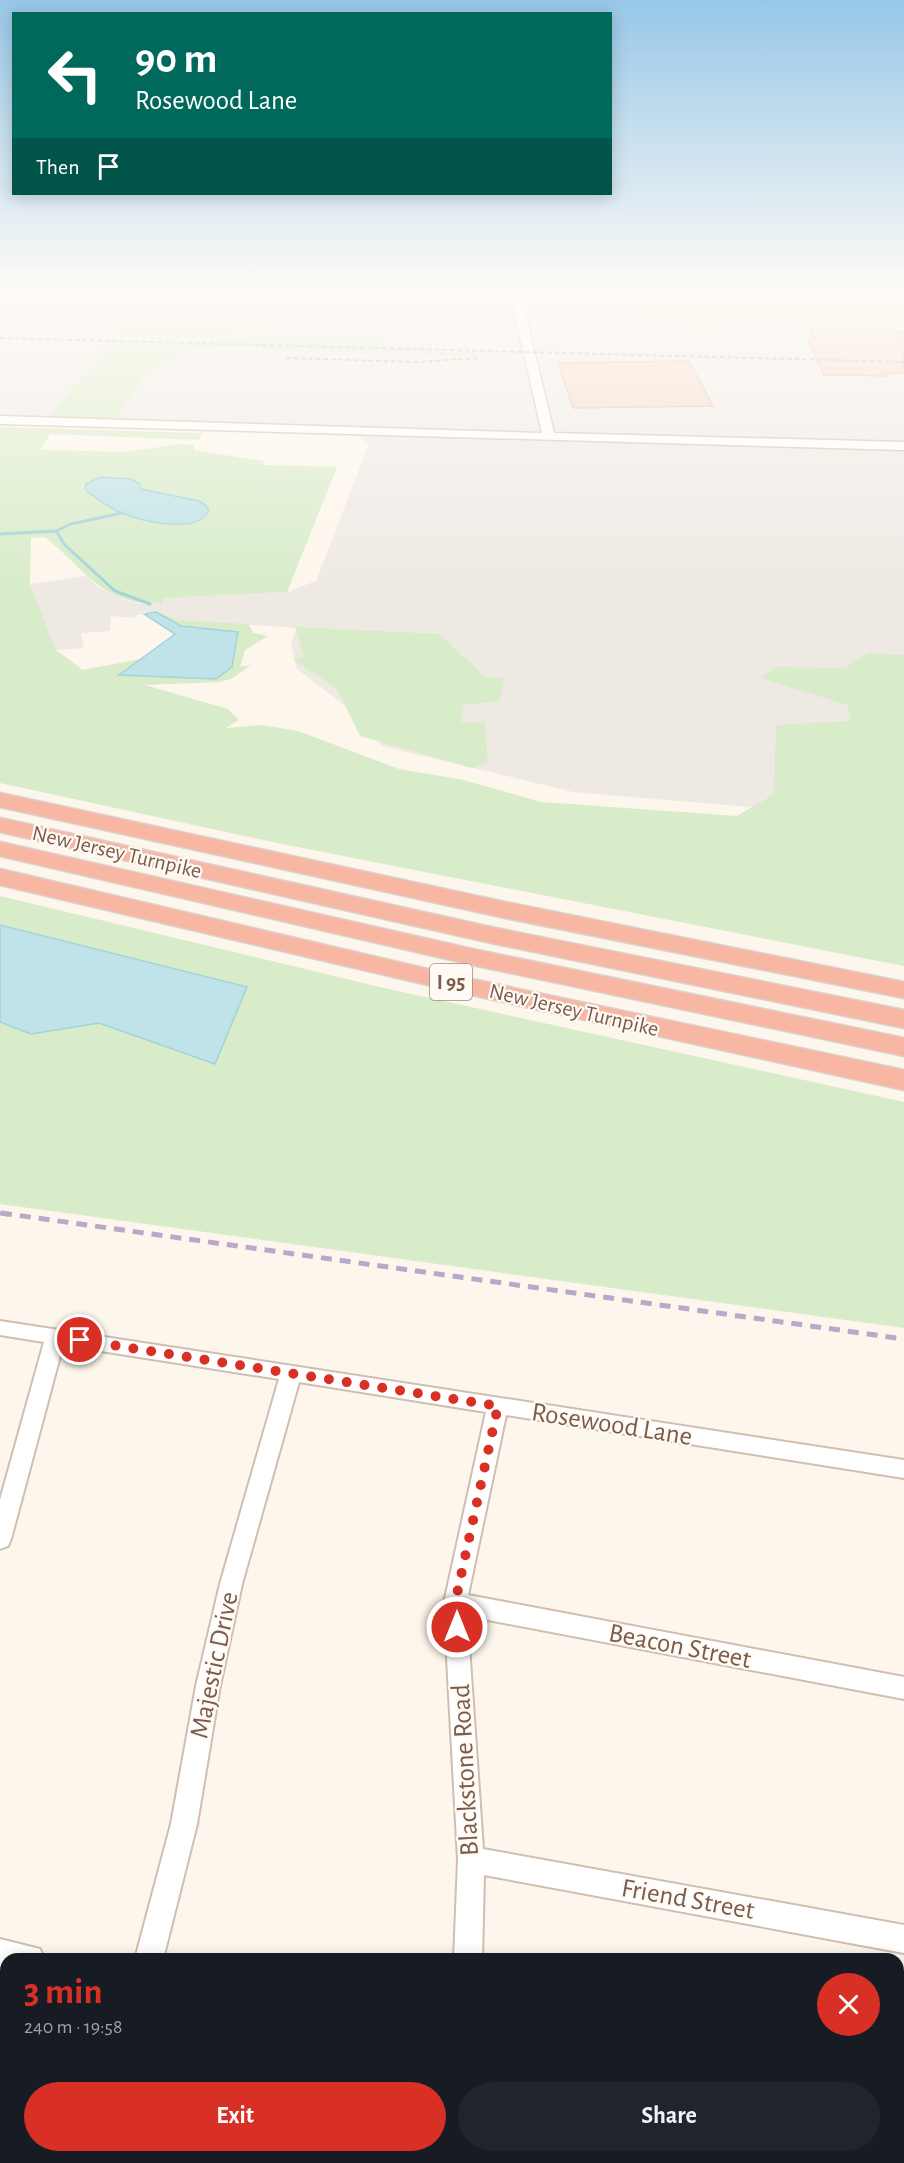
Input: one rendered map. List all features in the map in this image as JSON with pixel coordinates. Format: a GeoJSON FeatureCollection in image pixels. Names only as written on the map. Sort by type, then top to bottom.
{"type":"FeatureCollection","features":[{"type":"Feature","properties":{"kind":"highway","name":"New Jersey Turnpike"},"geometry":{"type":"LineString","coordinates":[[0,800],[505,910],[904,990]]}},
{"type":"Feature","properties":{"kind":"highway","name":"New Jersey Turnpike"},"geometry":{"type":"LineString","coordinates":[[0,825],[491,935],[904,1019]]}},
{"type":"Feature","properties":{"kind":"highway","name":"New Jersey Turnpike"},"geometry":{"type":"LineString","coordinates":[[0,849],[465,956],[904,1047]]}},
{"type":"Feature","properties":{"kind":"highway","name":"New Jersey Turnpike"},"geometry":{"type":"LineString","coordinates":[[0,877],[462,985],[904,1080]]}},
{"type":"Feature","properties":{"kind":"street"},"geometry":{"type":"LineString","coordinates":[[538,389],[549,437]]}},
{"type":"Feature","properties":{"kind":"street"},"geometry":{"type":"LineString","coordinates":[[0,420],[904,446]]}},
{"type":"Feature","properties":{"kind":"street","name":"Rosewood Lane"},"geometry":{"type":"LineString","coordinates":[[0,1328],[904,1469]]}},
{"type":"Feature","properties":{"kind":"street"},"geometry":{"type":"LineString","coordinates":[[0,1539],[57,1336]]}},
{"type":"Feature","properties":{"kind":"street","name":"Majestic Drive"},"geometry":{"type":"LineString","coordinates":[[151,1953],[184,1824],[208,1686],[231,1584],[291,1374]]}},
{"type":"Feature","properties":{"kind":"street","name":"Blackstone Road"},"geometry":{"type":"LineString","coordinates":[[468,1953],[471,1860],[455,1603],[498,1406]]}},
{"type":"Feature","properties":{"kind":"street","name":"Beacon Street"},"geometry":{"type":"LineString","coordinates":[[455,1603],[904,1688]]}},
{"type":"Feature","properties":{"kind":"street","name":"Friend Street"},"geometry":{"type":"LineString","coordinates":[[471,1860],[904,1939]]}},
{"type":"Feature","properties":{"kind":"shaded area"},"geometry":{"type":"Polygon","coordinates":[[[0,389],[904,389],[904,820],[573,792],[382,746],[364,720],[297,669],[291,644],[297,628],[181,620],[156,612],[144,612],[133,618],[111,616],[110,631],[81,633],[84,648],[56,650],[30,584],[87,576],[97,587],[125,600],[141,604],[162,603],[164,598],[287,592],[316,581],[369,444],[352,432],[0,420],[0,389]]]}},
{"type":"Feature","properties":{"kind":"green space"},"geometry":{"type":"Polygon","coordinates":[[[72,389],[135,389],[118,415],[86,420],[50,416],[72,389]]]}},
{"type":"Feature","properties":{"kind":"green space"},"geometry":{"type":"Polygon","coordinates":[[[0,427],[203,433],[199,440],[50,434],[40,450],[127,452],[180,444],[194,445],[194,450],[263,461],[264,465],[337,467],[287,592],[164,598],[162,603],[142,603],[110,593],[84,573],[45,537],[31,538],[30,584],[56,650],[83,670],[140,659],[120,675],[238,632],[181,626],[156,612],[181,620],[249,624],[253,633],[268,636],[245,650],[240,667],[251,665],[231,679],[219,682],[145,685],[228,709],[239,720],[226,728],[262,725],[298,731],[399,769],[464,780],[541,802],[737,816],[774,794],[776,725],[852,721],[847,705],[761,678],[777,667],[845,668],[868,653],[904,655],[904,966],[277,843],[0,783],[0,427]],[[108,477],[88,482],[85,489],[112,508],[149,522],[185,524],[206,516],[206,505],[199,501],[141,489],[124,478],[108,477]]]}},
{"type":"Feature","properties":{"kind":"green space"},"geometry":{"type":"Polygon","coordinates":[[[295,627],[440,634],[485,677],[504,678],[500,701],[463,705],[461,722],[485,723],[488,763],[472,768],[360,736],[337,689],[293,659],[304,657],[295,627]]]}},
{"type":"Feature","properties":{"kind":"green space"},"geometry":{"type":"Polygon","coordinates":[[[0,896],[384,988],[904,1102],[904,1328],[0,1204],[0,1022],[32,1034],[99,1023],[215,1064],[247,987],[0,925],[0,896]]]}},
{"type":"Feature","properties":{"kind":"water"},"geometry":{"type":"Polygon","coordinates":[[[100,477],[132,479],[140,484],[141,489],[199,501],[206,505],[209,511],[202,519],[179,524],[151,522],[126,515],[113,509],[85,489],[86,484],[100,477]]]}},
{"type":"Feature","properties":{"kind":"water"},"geometry":{"type":"Polygon","coordinates":[[[156,612],[181,626],[238,632],[232,667],[216,679],[119,675],[175,634],[144,614],[156,612]]]}},
{"type":"Feature","properties":{"kind":"water"},"geometry":{"type":"Polygon","coordinates":[[[0,925],[247,987],[215,1064],[99,1023],[31,1034],[0,1022],[0,925]]]}},
{"type":"Feature","properties":{"kind":"building"},"geometry":{"type":"Polygon","coordinates":[[[567,389],[704,389],[713,406],[573,408],[567,389]]]}},
{"type":"Feature","properties":{"kind":"waterway"},"geometry":{"type":"LineString","coordinates":[[56,531],[71,524],[122,513]]}},
{"type":"Feature","properties":{"kind":"waterway"},"geometry":{"type":"LineString","coordinates":[[0,534],[56,531]]}},
{"type":"Feature","properties":{"kind":"waterway"},"geometry":{"type":"LineString","coordinates":[[56,531],[65,545],[115,591],[150,604]]}},
{"type":"Feature","properties":{"kind":"railway"},"geometry":{"type":"LineString","coordinates":[[0,1213],[11,1215]]}},
{"type":"Feature","properties":{"kind":"railway"},"geometry":{"type":"LineString","coordinates":[[1,1213],[904,1339]]}},
{"type":"Feature","properties":{"kind":"route"},"geometry":{"type":"LineString","coordinates":[[80,1340],[498,1406],[455,1603],[457,1627]]}}]}
